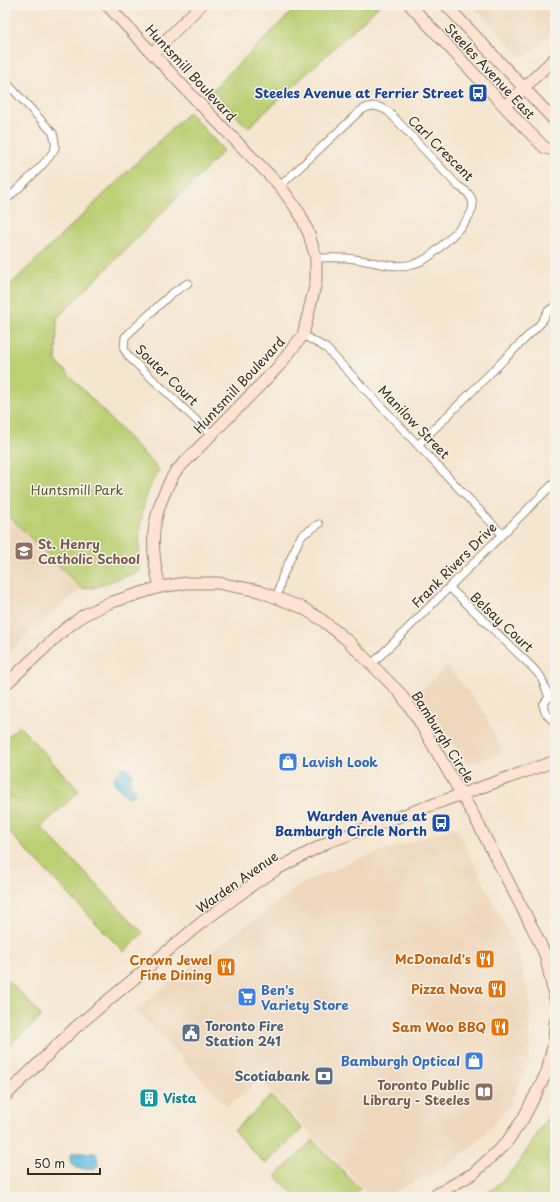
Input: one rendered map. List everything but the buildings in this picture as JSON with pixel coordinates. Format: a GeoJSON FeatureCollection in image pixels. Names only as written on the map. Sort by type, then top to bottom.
{"type":"FeatureCollection","features":[{"type":"Feature","properties":{"kind":"street","name":"Huntsmill Boulevard"},"geometry":{"type":"LineString","coordinates":[[107,5],[196,100],[280,186],[303,221],[309,234],[316,258],[316,282],[303,335],[278,367],[175,472],[165,490],[157,510],[152,548],[160,587]]}},
{"type":"Feature","properties":{"kind":"street"},"geometry":{"type":"LineString","coordinates":[[153,53],[201,5]]}},
{"type":"Feature","properties":{"kind":"street","name":"Steeles Avenue East"},"geometry":{"type":"LineString","coordinates":[[410,5],[545,148],[555,150]]}},
{"type":"Feature","properties":{"kind":"street","name":"Steeles Avenue East"},"geometry":{"type":"LineString","coordinates":[[446,5],[555,121]]}},
{"type":"Feature","properties":{"kind":"street"},"geometry":{"type":"LineString","coordinates":[[505,106],[555,58]]}},
{"type":"Feature","properties":{"kind":"street"},"geometry":{"type":"LineString","coordinates":[[5,81],[53,133],[55,148],[44,163],[5,202]]}},
{"type":"Feature","properties":{"kind":"street","name":"Carl Crescent"},"geometry":{"type":"LineString","coordinates":[[280,186],[360,111],[371,106],[381,107],[389,112],[458,186],[466,190],[472,199],[473,209],[469,220],[433,254],[414,264],[401,266],[383,265],[355,259],[316,258]]}},
{"type":"Feature","properties":{"kind":"street","name":"Souter Court"},"geometry":{"type":"LineString","coordinates":[[188,283],[171,294],[125,337],[124,349],[129,357],[211,434]]}},
{"type":"Feature","properties":{"kind":"street"},"geometry":{"type":"LineString","coordinates":[[419,444],[542,323],[548,311],[555,306]]}},
{"type":"Feature","properties":{"kind":"street","name":"Manilow Street"},"geometry":{"type":"LineString","coordinates":[[303,335],[326,348],[419,444],[502,534]]}},
{"type":"Feature","properties":{"kind":"street","name":"Frank Rivers Drive"},"geometry":{"type":"LineString","coordinates":[[371,665],[555,482]]}},
{"type":"Feature","properties":{"kind":"street"},"geometry":{"type":"LineString","coordinates":[[277,597],[282,577],[301,536],[319,524]]}},
{"type":"Feature","properties":{"kind":"street","name":"Bamburgh Circle"},"geometry":{"type":"LineString","coordinates":[[5,685],[65,629],[84,615],[109,603],[160,587],[186,583],[218,583],[259,591],[303,608],[322,620],[347,640],[399,692],[416,716],[462,794],[509,881],[545,954],[555,999]]}},
{"type":"Feature","properties":{"kind":"street","name":"Belsay Court"},"geometry":{"type":"LineString","coordinates":[[449,587],[541,677],[552,696],[543,705],[545,712],[551,719],[555,718]]}},
{"type":"Feature","properties":{"kind":"street","name":"Warden Avenue"},"geometry":{"type":"LineString","coordinates":[[5,1096],[76,1027],[201,923],[255,883],[328,842],[555,762]]}},
{"type":"Feature","properties":{"kind":"street"},"geometry":{"type":"LineString","coordinates":[[432,1197],[474,1173],[506,1143],[523,1119],[547,1072],[554,1041],[555,1022]]}},
{"type":"Feature","properties":{"kind":"shaded area"},"geometry":{"type":"Polygon","coordinates":[[[472,5],[555,5],[555,29],[523,59],[472,5]]]}},
{"type":"Feature","properties":{"kind":"shaded area","name":"St. Henry Catholic School"},"geometry":{"type":"Polygon","coordinates":[[[5,512],[82,589],[43,619],[5,656],[5,512]]]}},
{"type":"Feature","properties":{"kind":"shaded area"},"geometry":{"type":"Polygon","coordinates":[[[447,666],[482,709],[503,753],[467,764],[420,692],[447,666]]]}},
{"type":"Feature","properties":{"kind":"shaded area"},"geometry":{"type":"Polygon","coordinates":[[[456,827],[518,952],[530,1001],[529,1061],[508,1108],[479,1140],[450,1164],[383,1197],[371,1197],[260,1080],[227,1106],[136,1010],[180,974],[304,883],[358,859],[456,827]]]}},
{"type":"Feature","properties":{"kind":"green space"},"geometry":{"type":"Polygon","coordinates":[[[299,5],[380,5],[248,128],[212,90],[299,5]]]}},
{"type":"Feature","properties":{"kind":"green space","name":"Huntsmill Park"},"geometry":{"type":"Polygon","coordinates":[[[189,112],[224,151],[57,318],[56,361],[159,470],[147,494],[141,519],[139,544],[140,571],[93,588],[82,589],[5,512],[5,290],[189,112]]]}},
{"type":"Feature","properties":{"kind":"green space"},"geometry":{"type":"Polygon","coordinates":[[[19,726],[79,791],[41,827],[143,933],[124,952],[5,828],[5,789],[16,800],[5,788],[5,739],[19,726]]]}},
{"type":"Feature","properties":{"kind":"green space"},"geometry":{"type":"Polygon","coordinates":[[[9,981],[42,1016],[5,1049],[5,985],[9,981]]]}},
{"type":"Feature","properties":{"kind":"green space"},"geometry":{"type":"Polygon","coordinates":[[[271,1096],[302,1129],[265,1164],[234,1131],[271,1096]]]}},
{"type":"Feature","properties":{"kind":"green space"},"geometry":{"type":"Polygon","coordinates":[[[555,1105],[555,1197],[481,1197],[493,1189],[514,1168],[532,1143],[555,1105]]]}},
{"type":"Feature","properties":{"kind":"green space"},"geometry":{"type":"Polygon","coordinates":[[[313,1140],[360,1189],[352,1197],[296,1197],[276,1176],[313,1140]]]}},
{"type":"Feature","properties":{"kind":"water"},"geometry":{"type":"Polygon","coordinates":[[[123,767],[126,767],[132,773],[130,783],[135,789],[135,794],[132,797],[127,796],[115,784],[115,776],[123,767]]]}},
{"type":"Feature","properties":{"kind":"water"},"geometry":{"type":"Polygon","coordinates":[[[72,1153],[95,1153],[97,1156],[98,1165],[94,1170],[76,1168],[71,1164],[70,1156],[72,1153]]]}},
{"type":"Feature","properties":{"kind":"place","name":"Steeles Avenue at Ferrier Street"},"geometry":{"type":"Point","coordinates":[478,93]}},
{"type":"Feature","properties":{"kind":"place","name":"St. Henry Catholic School"},"geometry":{"type":"Point","coordinates":[24,551]}},
{"type":"Feature","properties":{"kind":"place","name":"Lavish Look"},"geometry":{"type":"Point","coordinates":[288,762]}},
{"type":"Feature","properties":{"kind":"place","name":"Warden Avenue at Bamburgh Circle North"},"geometry":{"type":"Point","coordinates":[441,823]}},
{"type":"Feature","properties":{"kind":"place","name":"McDonald's"},"geometry":{"type":"Point","coordinates":[485,959]}},
{"type":"Feature","properties":{"kind":"place","name":"Crown Jewel Fine Dining"},"geometry":{"type":"Point","coordinates":[226,967]}},
{"type":"Feature","properties":{"kind":"place","name":"Pizza Nova"},"geometry":{"type":"Point","coordinates":[497,989]}},
{"type":"Feature","properties":{"kind":"place","name":"Ben's Variety Store"},"geometry":{"type":"Point","coordinates":[247,997]}},
{"type":"Feature","properties":{"kind":"place","name":"Sam Woo BBQ"},"geometry":{"type":"Point","coordinates":[500,1027]}},
{"type":"Feature","properties":{"kind":"place","name":"Toronto Fire Station 241"},"geometry":{"type":"Point","coordinates":[191,1033]}},
{"type":"Feature","properties":{"kind":"place","name":"Bamburgh Optical"},"geometry":{"type":"Point","coordinates":[474,1061]}},
{"type":"Feature","properties":{"kind":"place","name":"Scotiabank"},"geometry":{"type":"Point","coordinates":[324,1076]}},
{"type":"Feature","properties":{"kind":"place","name":"Toronto Public Library - Steeles"},"geometry":{"type":"Point","coordinates":[484,1092]}},
{"type":"Feature","properties":{"kind":"place","name":"Vista"},"geometry":{"type":"Point","coordinates":[149,1098]}}]}
